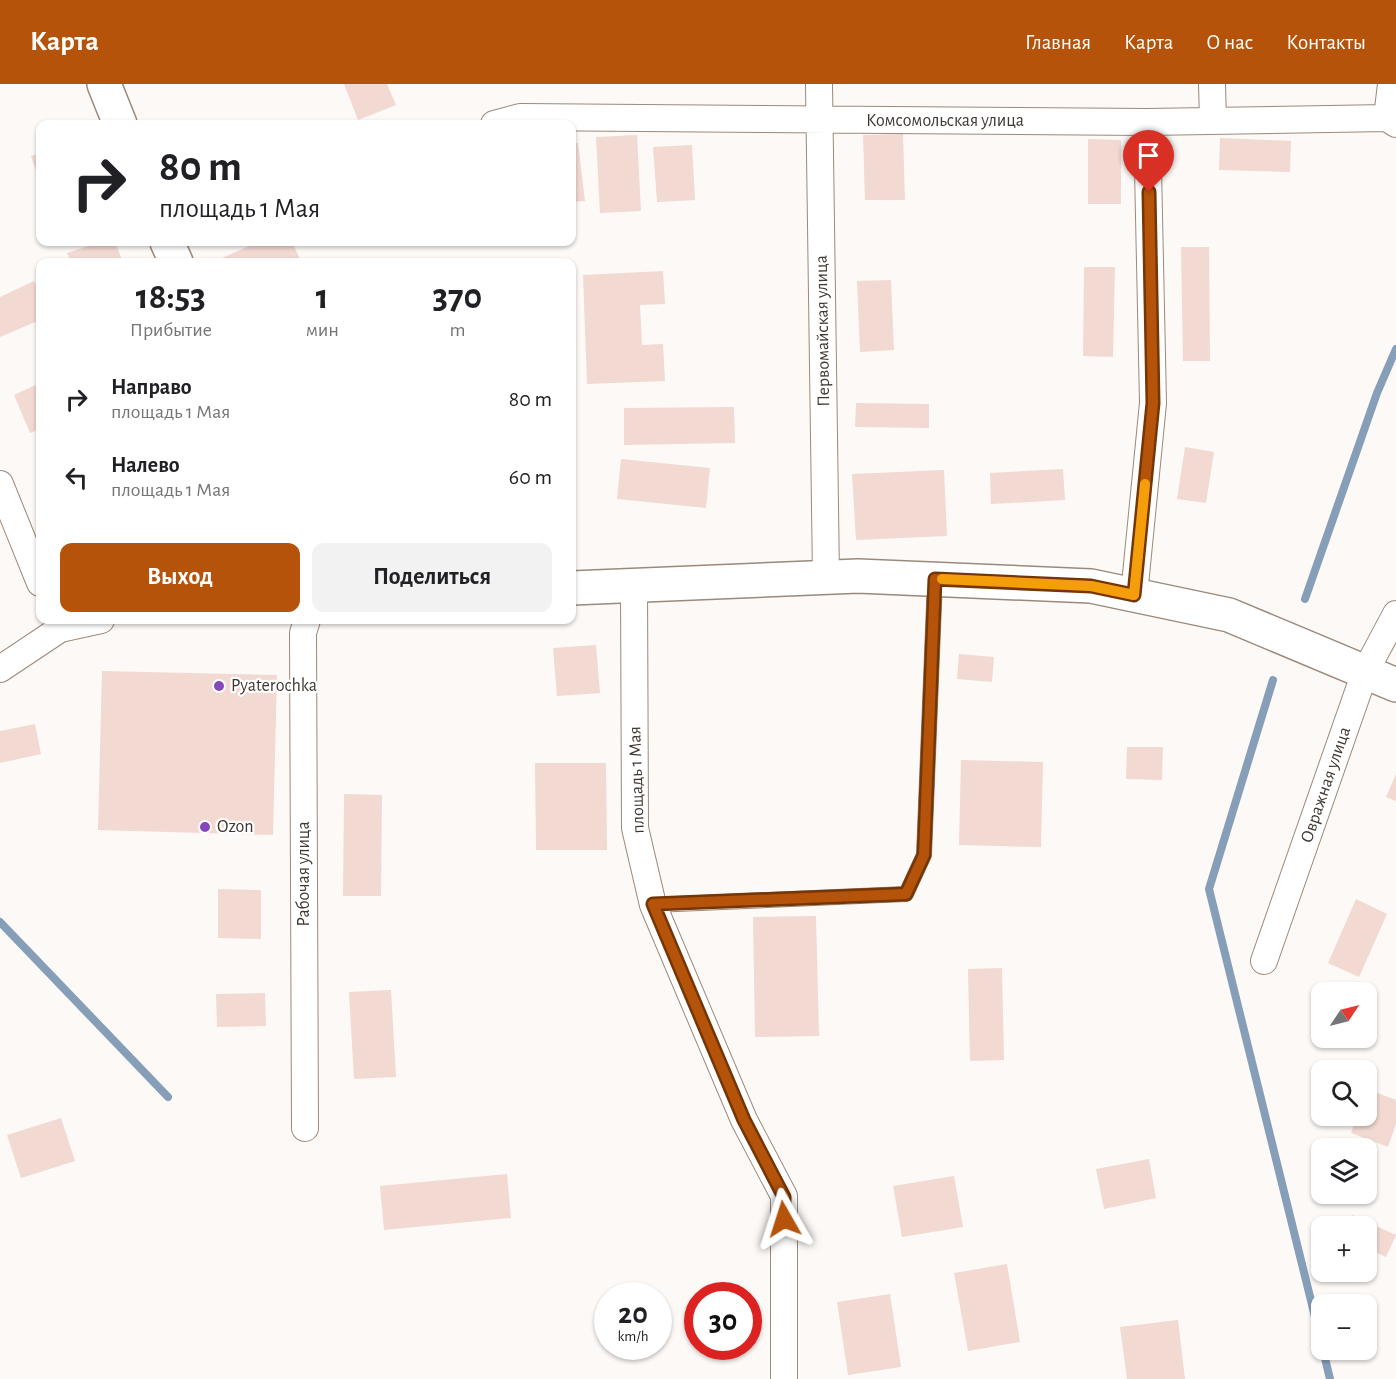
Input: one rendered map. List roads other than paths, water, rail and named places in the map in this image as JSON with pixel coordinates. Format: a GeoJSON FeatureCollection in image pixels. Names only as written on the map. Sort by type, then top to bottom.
{"type":"FeatureCollection","features":[{"type":"Feature","properties":{"kind":"street"},"geometry":{"type":"LineString","coordinates":[[104,84],[118,120]]}},
{"type":"Feature","properties":{"kind":"street","name":"Первомайская улица"},"geometry":{"type":"LineString","coordinates":[[819,84],[826,577]]}},
{"type":"Feature","properties":{"kind":"street"},"geometry":{"type":"LineString","coordinates":[[1212,84],[1212,120]]}},
{"type":"Feature","properties":{"kind":"street"},"geometry":{"type":"LineString","coordinates":[[1391,84],[1392,121]]}},
{"type":"Feature","properties":{"kind":"street","name":"Комсомольская улица"},"geometry":{"type":"LineString","coordinates":[[509,120],[520,117],[1147,122],[1392,121]]}},
{"type":"Feature","properties":{"kind":"street"},"geometry":{"type":"LineString","coordinates":[[1134,595],[1153,403],[1147,122]]}},
{"type":"Feature","properties":{"kind":"street"},"geometry":{"type":"LineString","coordinates":[[0,484],[36,573]]}},
{"type":"Feature","properties":{"kind":"street"},"geometry":{"type":"LineString","coordinates":[[576,588],[826,577],[1091,586],[1229,615],[1396,685]]}},
{"type":"Feature","properties":{"kind":"street","name":"площадь 1 Мая"},"geometry":{"type":"LineString","coordinates":[[634,586],[635,828],[653,904],[744,1120],[784,1197],[784,1379]]}},
{"type":"Feature","properties":{"kind":"street","name":"Овражная улица"},"geometry":{"type":"LineString","coordinates":[[1264,961],[1365,672],[1396,614]]}},
{"type":"Feature","properties":{"kind":"street"},"geometry":{"type":"LineString","coordinates":[[0,669],[58,624]]}},
{"type":"Feature","properties":{"kind":"street","name":"Рабочая улица"},"geometry":{"type":"LineString","coordinates":[[305,1128],[303,633],[306,624]]}},
{"type":"Feature","properties":{"kind":"lane"},"geometry":{"type":"LineString","coordinates":[[653,904],[906,894],[924,855],[935,579]]}},
{"type":"Feature","properties":{"kind":"waterway"},"geometry":{"type":"LineString","coordinates":[[1305,599],[1377,393],[1396,349]]}},
{"type":"Feature","properties":{"kind":"waterway"},"geometry":{"type":"LineString","coordinates":[[1273,680],[1209,889],[1311,1301]]}},
{"type":"Feature","properties":{"kind":"waterway"},"geometry":{"type":"LineString","coordinates":[[0,922],[168,1097]]}},
{"type":"Feature","properties":{"kind":"waterway"},"geometry":{"type":"LineString","coordinates":[[1325,1360],[1330,1379]]}},
{"type":"Feature","properties":{"kind":"place","name":"Pyaterochka"},"geometry":{"type":"Point","coordinates":[219,686]}},
{"type":"Feature","properties":{"kind":"place","name":"Ozon"},"geometry":{"type":"Point","coordinates":[205,827]}}]}
